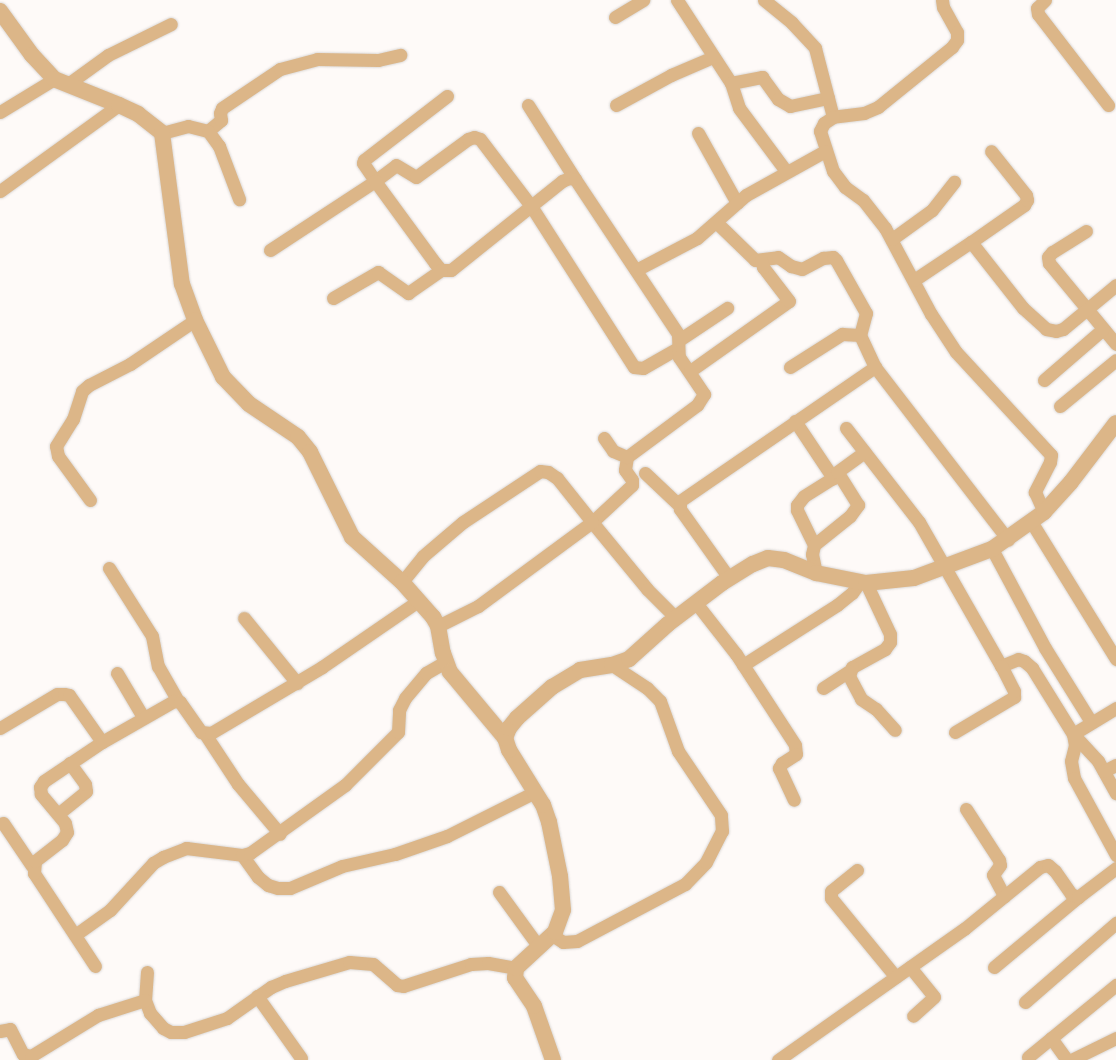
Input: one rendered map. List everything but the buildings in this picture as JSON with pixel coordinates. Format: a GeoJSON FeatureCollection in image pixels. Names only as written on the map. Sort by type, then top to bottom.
{"type":"FeatureCollection","features":[{"type":"Feature","properties":{"kind":"street"},"geometry":{"type":"LineString","coordinates":[[616,16],[643,0]]}},
{"type":"Feature","properties":{"kind":"street"},"geometry":{"type":"LineString","coordinates":[[677,0],[731,83],[739,108],[786,171]]}},
{"type":"Feature","properties":{"kind":"street"},"geometry":{"type":"LineString","coordinates":[[764,0],[792,22],[815,48],[833,117]]}},
{"type":"Feature","properties":{"kind":"street"},"geometry":{"type":"LineString","coordinates":[[942,0],[943,7],[957,32],[957,40],[952,47],[870,112],[833,117],[821,126],[825,151],[839,182],[863,200],[892,239],[931,314],[956,352],[1051,455],[1050,462],[1035,492],[1044,512]]}},
{"type":"Feature","properties":{"kind":"street"},"geometry":{"type":"LineString","coordinates":[[1045,0],[1036,8],[1038,14],[1108,105]]}},
{"type":"Feature","properties":{"kind":"street"},"geometry":{"type":"LineString","coordinates":[[0,11],[32,55],[61,81],[138,114],[162,133],[182,284],[195,320],[224,377],[234,391],[298,437],[314,458],[352,536],[402,582],[438,626],[445,662],[458,684],[506,738],[509,750],[535,792],[549,822],[560,876],[563,910],[560,923],[552,935],[516,968],[515,978],[534,1006],[552,1060]]}},
{"type":"Feature","properties":{"kind":"street"},"geometry":{"type":"LineString","coordinates":[[0,112],[108,55],[171,24]]}},
{"type":"Feature","properties":{"kind":"street"},"geometry":{"type":"LineString","coordinates":[[208,131],[221,120],[220,113],[222,108],[280,69],[317,59],[378,60],[400,55]]}},
{"type":"Feature","properties":{"kind":"street"},"geometry":{"type":"LineString","coordinates":[[616,105],[671,75],[713,57]]}},
{"type":"Feature","properties":{"kind":"street"},"geometry":{"type":"LineString","coordinates":[[731,83],[762,77],[778,99],[790,106],[828,98]]}},
{"type":"Feature","properties":{"kind":"street"},"geometry":{"type":"LineString","coordinates":[[442,270],[363,163],[364,160],[447,96]]}},
{"type":"Feature","properties":{"kind":"street"},"geometry":{"type":"LineString","coordinates":[[0,191],[119,105]]}},
{"type":"Feature","properties":{"kind":"street"},"geometry":{"type":"LineString","coordinates":[[438,626],[478,606],[592,522],[632,485],[632,480],[625,470],[627,457],[702,400],[704,394],[702,387],[679,357],[678,334],[581,184],[574,179],[528,105]]}},
{"type":"Feature","properties":{"kind":"street"},"geometry":{"type":"LineString","coordinates":[[162,133],[188,126],[198,126],[208,131],[219,146],[238,199]]}},
{"type":"Feature","properties":{"kind":"street"},"geometry":{"type":"LineString","coordinates":[[698,133],[737,203]]}},
{"type":"Feature","properties":{"kind":"street"},"geometry":{"type":"LineString","coordinates":[[270,250],[375,181],[396,165],[416,177],[474,137],[487,145],[531,206],[634,367],[643,368],[679,344],[727,308]]}},
{"type":"Feature","properties":{"kind":"street"},"geometry":{"type":"LineString","coordinates":[[636,270],[697,238],[717,223],[737,203],[786,171],[825,151]]}},
{"type":"Feature","properties":{"kind":"street"},"geometry":{"type":"LineString","coordinates":[[914,280],[1024,205],[1027,200],[1026,195],[991,152]]}},
{"type":"Feature","properties":{"kind":"street"},"geometry":{"type":"LineString","coordinates":[[333,298],[378,272],[408,292],[442,270],[451,270],[562,181],[569,178],[574,179]]}},
{"type":"Feature","properties":{"kind":"street"},"geometry":{"type":"LineString","coordinates":[[892,239],[932,210],[954,182]]}},
{"type":"Feature","properties":{"kind":"street"},"geometry":{"type":"LineString","coordinates":[[717,223],[755,260],[778,257],[791,266],[802,269],[823,258],[834,257],[866,313],[860,335],[874,367],[1008,540]]}},
{"type":"Feature","properties":{"kind":"street"},"geometry":{"type":"LineString","coordinates":[[1086,231],[1048,257],[1049,263],[1116,344]]}},
{"type":"Feature","properties":{"kind":"street"},"geometry":{"type":"LineString","coordinates":[[971,242],[1012,296],[1046,328],[1056,331],[1063,329],[1086,308],[1116,285]]}},
{"type":"Feature","properties":{"kind":"street"},"geometry":{"type":"LineString","coordinates":[[690,371],[789,302],[763,268],[761,260]]}},
{"type":"Feature","properties":{"kind":"street"},"geometry":{"type":"LineString","coordinates":[[90,500],[58,456],[56,446],[73,419],[82,391],[89,384],[130,364],[195,320]]}},
{"type":"Feature","properties":{"kind":"street"},"geometry":{"type":"LineString","coordinates":[[1044,380],[1103,329]]}},
{"type":"Feature","properties":{"kind":"street"},"geometry":{"type":"LineString","coordinates":[[790,367],[842,334],[860,335]]}},
{"type":"Feature","properties":{"kind":"street"},"geometry":{"type":"LineString","coordinates":[[1060,406],[1116,360]]}},
{"type":"Feature","properties":{"kind":"street"},"geometry":{"type":"LineString","coordinates":[[680,506],[680,501],[688,494],[874,367]]}},
{"type":"Feature","properties":{"kind":"street"},"geometry":{"type":"LineString","coordinates":[[795,421],[858,505],[850,516],[814,545]]}},
{"type":"Feature","properties":{"kind":"street"},"geometry":{"type":"LineString","coordinates":[[846,428],[919,522],[946,567],[1014,691],[1014,697],[955,732]]}},
{"type":"Feature","properties":{"kind":"street"},"geometry":{"type":"LineString","coordinates":[[506,738],[509,728],[517,718],[566,678],[580,670],[612,665],[630,658],[676,618],[728,578],[753,564],[768,558],[784,560],[816,573],[862,583],[900,582],[946,567],[992,549],[1032,523],[1044,512],[1072,482],[1115,429]]}},
{"type":"Feature","properties":{"kind":"street"},"geometry":{"type":"LineString","coordinates":[[604,438],[613,452],[627,457]]}},
{"type":"Feature","properties":{"kind":"street"},"geometry":{"type":"LineString","coordinates":[[816,573],[812,554],[814,545],[797,510],[797,505],[804,496],[835,476],[840,469],[865,452]]}},
{"type":"Feature","properties":{"kind":"street"},"geometry":{"type":"LineString","coordinates":[[402,582],[423,556],[463,522],[540,471],[548,472],[557,478],[592,522],[676,618]]}},
{"type":"Feature","properties":{"kind":"street"},"geometry":{"type":"LineString","coordinates":[[645,473],[680,506],[728,578]]}},
{"type":"Feature","properties":{"kind":"street"},"geometry":{"type":"LineString","coordinates":[[1032,523],[1116,659]]}},
{"type":"Feature","properties":{"kind":"street"},"geometry":{"type":"LineString","coordinates":[[992,549],[1045,648],[1091,722]]}},
{"type":"Feature","properties":{"kind":"street"},"geometry":{"type":"LineString","coordinates":[[109,568],[152,636],[158,666],[178,701],[196,727],[205,734],[238,784],[280,834]]}},
{"type":"Feature","properties":{"kind":"street"},"geometry":{"type":"LineString","coordinates":[[743,665],[837,605],[862,583]]}},
{"type":"Feature","properties":{"kind":"street"},"geometry":{"type":"LineString","coordinates":[[823,688],[885,649],[890,642],[890,634],[862,583]]}},
{"type":"Feature","properties":{"kind":"street"},"geometry":{"type":"LineString","coordinates":[[205,734],[226,725],[297,682],[418,601]]}},
{"type":"Feature","properties":{"kind":"street"},"geometry":{"type":"LineString","coordinates":[[696,603],[743,665],[797,749],[796,754],[782,763],[779,768],[794,800]]}},
{"type":"Feature","properties":{"kind":"street"},"geometry":{"type":"LineString","coordinates":[[244,618],[297,682]]}},
{"type":"Feature","properties":{"kind":"street"},"geometry":{"type":"LineString","coordinates":[[1001,666],[1018,659],[1028,664],[1073,734],[1104,771],[1116,793]]}},
{"type":"Feature","properties":{"kind":"street"},"geometry":{"type":"LineString","coordinates":[[74,935],[110,910],[153,863],[175,850],[186,848],[242,856],[264,846],[345,786],[398,732],[399,710],[405,698],[426,673],[445,662]]}},
{"type":"Feature","properties":{"kind":"street"},"geometry":{"type":"LineString","coordinates":[[552,935],[563,942],[577,940],[685,884],[706,862],[722,831],[721,815],[678,751],[660,701],[647,688],[612,665]]}},
{"type":"Feature","properties":{"kind":"street"},"geometry":{"type":"LineString","coordinates":[[849,671],[849,676],[861,699],[876,709],[895,730]]}},
{"type":"Feature","properties":{"kind":"street"},"geometry":{"type":"LineString","coordinates":[[117,673],[143,717]]}},
{"type":"Feature","properties":{"kind":"street"},"geometry":{"type":"LineString","coordinates":[[0,728],[57,694],[64,694],[69,695],[102,742]]}},
{"type":"Feature","properties":{"kind":"street"},"geometry":{"type":"LineString","coordinates":[[32,866],[62,840],[67,832],[65,823],[41,794],[40,787],[70,763],[102,742],[143,717],[178,701]]}},
{"type":"Feature","properties":{"kind":"street"},"geometry":{"type":"LineString","coordinates":[[1073,734],[1116,708]]}},
{"type":"Feature","properties":{"kind":"street"},"geometry":{"type":"LineString","coordinates":[[1073,734],[1075,744],[1071,761],[1074,778],[1116,855]]}},
{"type":"Feature","properties":{"kind":"street"},"geometry":{"type":"LineString","coordinates":[[58,814],[86,791],[85,784],[70,763]]}},
{"type":"Feature","properties":{"kind":"street"},"geometry":{"type":"LineString","coordinates":[[1104,771],[1116,765]]}},
{"type":"Feature","properties":{"kind":"street"},"geometry":{"type":"LineString","coordinates":[[242,856],[258,877],[268,885],[278,888],[290,888],[342,866],[395,854],[447,836],[535,792]]}},
{"type":"Feature","properties":{"kind":"street"},"geometry":{"type":"LineString","coordinates":[[966,809],[999,860],[1000,865],[993,875],[1004,896]]}},
{"type":"Feature","properties":{"kind":"street"},"geometry":{"type":"LineString","coordinates":[[3,823],[95,966]]}},
{"type":"Feature","properties":{"kind":"street"},"geometry":{"type":"LineString","coordinates":[[778,1060],[910,967],[1040,867],[1048,865],[1071,894],[1078,897]]}},
{"type":"Feature","properties":{"kind":"street"},"geometry":{"type":"LineString","coordinates":[[994,967],[1078,897],[1116,868]]}},
{"type":"Feature","properties":{"kind":"street"},"geometry":{"type":"LineString","coordinates":[[857,870],[831,891],[831,898],[896,977]]}},
{"type":"Feature","properties":{"kind":"street"},"geometry":{"type":"LineString","coordinates":[[500,892],[539,946]]}},
{"type":"Feature","properties":{"kind":"street"},"geometry":{"type":"LineString","coordinates":[[1025,1002],[1116,923]]}},
{"type":"Feature","properties":{"kind":"street"},"geometry":{"type":"LineString","coordinates":[[147,972],[145,1000],[150,1013],[163,1028],[170,1032],[184,1032],[227,1018],[257,996],[285,981],[349,962],[373,964],[396,985],[403,986],[471,964],[488,962],[516,968]]}},
{"type":"Feature","properties":{"kind":"street"},"geometry":{"type":"LineString","coordinates":[[910,967],[934,997],[913,1016]]}},
{"type":"Feature","properties":{"kind":"street"},"geometry":{"type":"LineString","coordinates":[[1028,1057],[1116,984]]}},
{"type":"Feature","properties":{"kind":"street"},"geometry":{"type":"LineString","coordinates":[[257,996],[300,1058]]}},
{"type":"Feature","properties":{"kind":"street"},"geometry":{"type":"LineString","coordinates":[[0,1031],[10,1029],[23,1054],[31,1056],[98,1015],[145,1000]]}},
{"type":"Feature","properties":{"kind":"street"},"geometry":{"type":"LineString","coordinates":[[1051,1038],[1068,1060]]}},
{"type":"Feature","properties":{"kind":"street"},"geometry":{"type":"LineString","coordinates":[[1071,1060],[1116,1038]]}}]}
